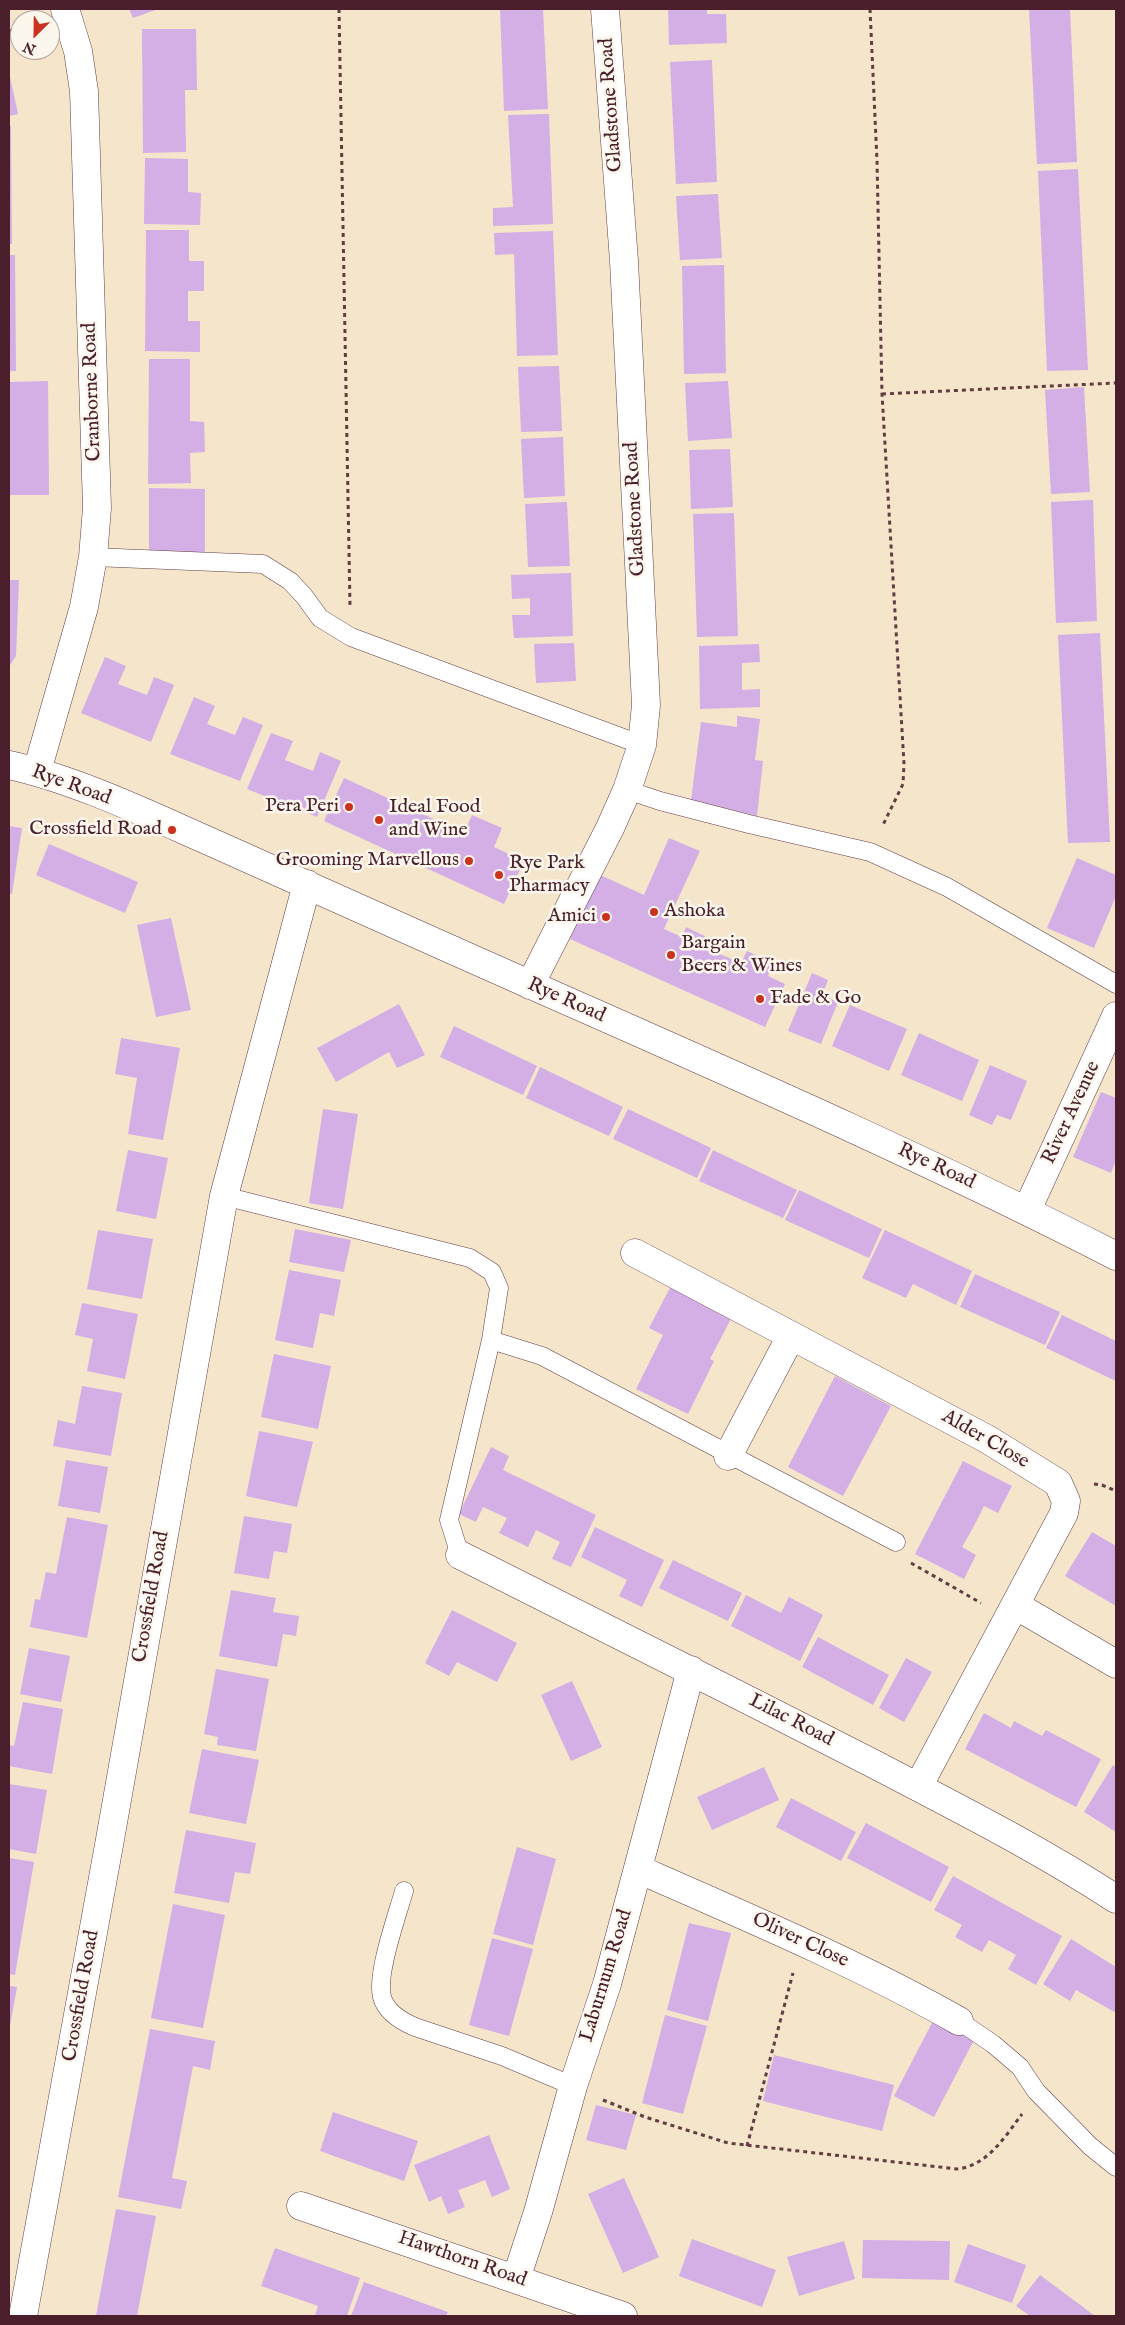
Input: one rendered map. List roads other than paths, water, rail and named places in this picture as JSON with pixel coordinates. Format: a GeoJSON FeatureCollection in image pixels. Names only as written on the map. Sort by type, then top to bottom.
{"type":"FeatureCollection","features":[{"type":"Feature","properties":{"kind":"street","name":"Cranborne Road"},"geometry":{"type":"LineString","coordinates":[[37,771],[84,607],[94,557],[97,508],[84,91],[78,51],[65,9]]}},
{"type":"Feature","properties":{"kind":"street","name":"Gladstone Road"},"geometry":{"type":"LineString","coordinates":[[530,985],[610,828],[627,790],[642,744],[646,705],[624,261],[605,9]]}},
{"type":"Feature","properties":{"kind":"street","name":"Rye Road"},"geometry":{"type":"LineString","coordinates":[[9,765],[37,771],[141,812],[307,884],[891,1146],[1027,1210],[1116,1256]]}},
{"type":"Feature","properties":{"kind":"street","name":"Crossfield Road"},"geometry":{"type":"LineString","coordinates":[[23,2316],[108,1855],[224,1196],[307,884]]}},
{"type":"Feature","properties":{"kind":"street","name":"River Avenue"},"geometry":{"type":"LineString","coordinates":[[1027,1210],[1116,1016]]}},
{"type":"Feature","properties":{"kind":"street","name":"Alder Close"},"geometry":{"type":"LineString","coordinates":[[634,1253],[987,1439],[1058,1483],[1066,1501],[1064,1513],[918,1787]]}},
{"type":"Feature","properties":{"kind":"street"},"geometry":{"type":"LineString","coordinates":[[728,1456],[791,1336]]}},
{"type":"Feature","properties":{"kind":"street","name":"Lilac Road"},"geometry":{"type":"LineString","coordinates":[[460,1555],[691,1670],[918,1787],[1085,1879],[1116,1899]]}},
{"type":"Feature","properties":{"kind":"street"},"geometry":{"type":"LineString","coordinates":[[1012,1612],[1116,1664]]}},
{"type":"Feature","properties":{"kind":"street","name":"Laburnum Road"},"geometry":{"type":"LineString","coordinates":[[516,2279],[538,2212],[573,2086],[607,1984],[691,1670]]}},
{"type":"Feature","properties":{"kind":"street","name":"Oliver Close"},"geometry":{"type":"LineString","coordinates":[[638,1868],[901,1988],[959,2022]]}},
{"type":"Feature","properties":{"kind":"street","name":"Hawthorn Road"},"geometry":{"type":"LineString","coordinates":[[301,2206],[622,2316]]}},
{"type":"Feature","properties":{"kind":"lane"},"geometry":{"type":"LineString","coordinates":[[94,557],[263,564],[290,582],[304,596],[320,618],[351,637],[642,744]]}},
{"type":"Feature","properties":{"kind":"lane"},"geometry":{"type":"LineString","coordinates":[[627,790],[748,824],[870,852],[947,887],[1116,984]]}},
{"type":"Feature","properties":{"kind":"lane"},"geometry":{"type":"LineString","coordinates":[[224,1196],[430,1247],[476,1262],[492,1272],[499,1288],[491,1340],[449,1520],[460,1555]]}},
{"type":"Feature","properties":{"kind":"lane"},"geometry":{"type":"LineString","coordinates":[[491,1340],[542,1356],[728,1456],[896,1542]]}},
{"type":"Feature","properties":{"kind":"lane"},"geometry":{"type":"LineString","coordinates":[[404,1891],[382,1975],[382,1998],[388,2009],[403,2022],[415,2027],[502,2056],[573,2086]]}},
{"type":"Feature","properties":{"kind":"lane"},"geometry":{"type":"LineString","coordinates":[[959,2022],[992,2044],[1020,2067],[1036,2091],[1090,2146],[1116,2167]]}},
{"type":"Feature","properties":{"kind":"place","name":"Pera Peri"},"geometry":{"type":"Point","coordinates":[349,807]}},
{"type":"Feature","properties":{"kind":"place","name":"Ideal Food and Wine"},"geometry":{"type":"Point","coordinates":[379,820]}},
{"type":"Feature","properties":{"kind":"place","name":"Crossfield Road"},"geometry":{"type":"Point","coordinates":[172,830]}},
{"type":"Feature","properties":{"kind":"place","name":"Grooming Marvellous"},"geometry":{"type":"Point","coordinates":[469,861]}},
{"type":"Feature","properties":{"kind":"place","name":"Rye Park Pharmacy"},"geometry":{"type":"Point","coordinates":[499,875]}},
{"type":"Feature","properties":{"kind":"place","name":"Ashoka"},"geometry":{"type":"Point","coordinates":[654,912]}},
{"type":"Feature","properties":{"kind":"place","name":"Amici"},"geometry":{"type":"Point","coordinates":[606,917]}},
{"type":"Feature","properties":{"kind":"place","name":"Bargain Beers & Wines"},"geometry":{"type":"Point","coordinates":[671,955]}},
{"type":"Feature","properties":{"kind":"place","name":"Fade & Go"},"geometry":{"type":"Point","coordinates":[760,999]}}]}
